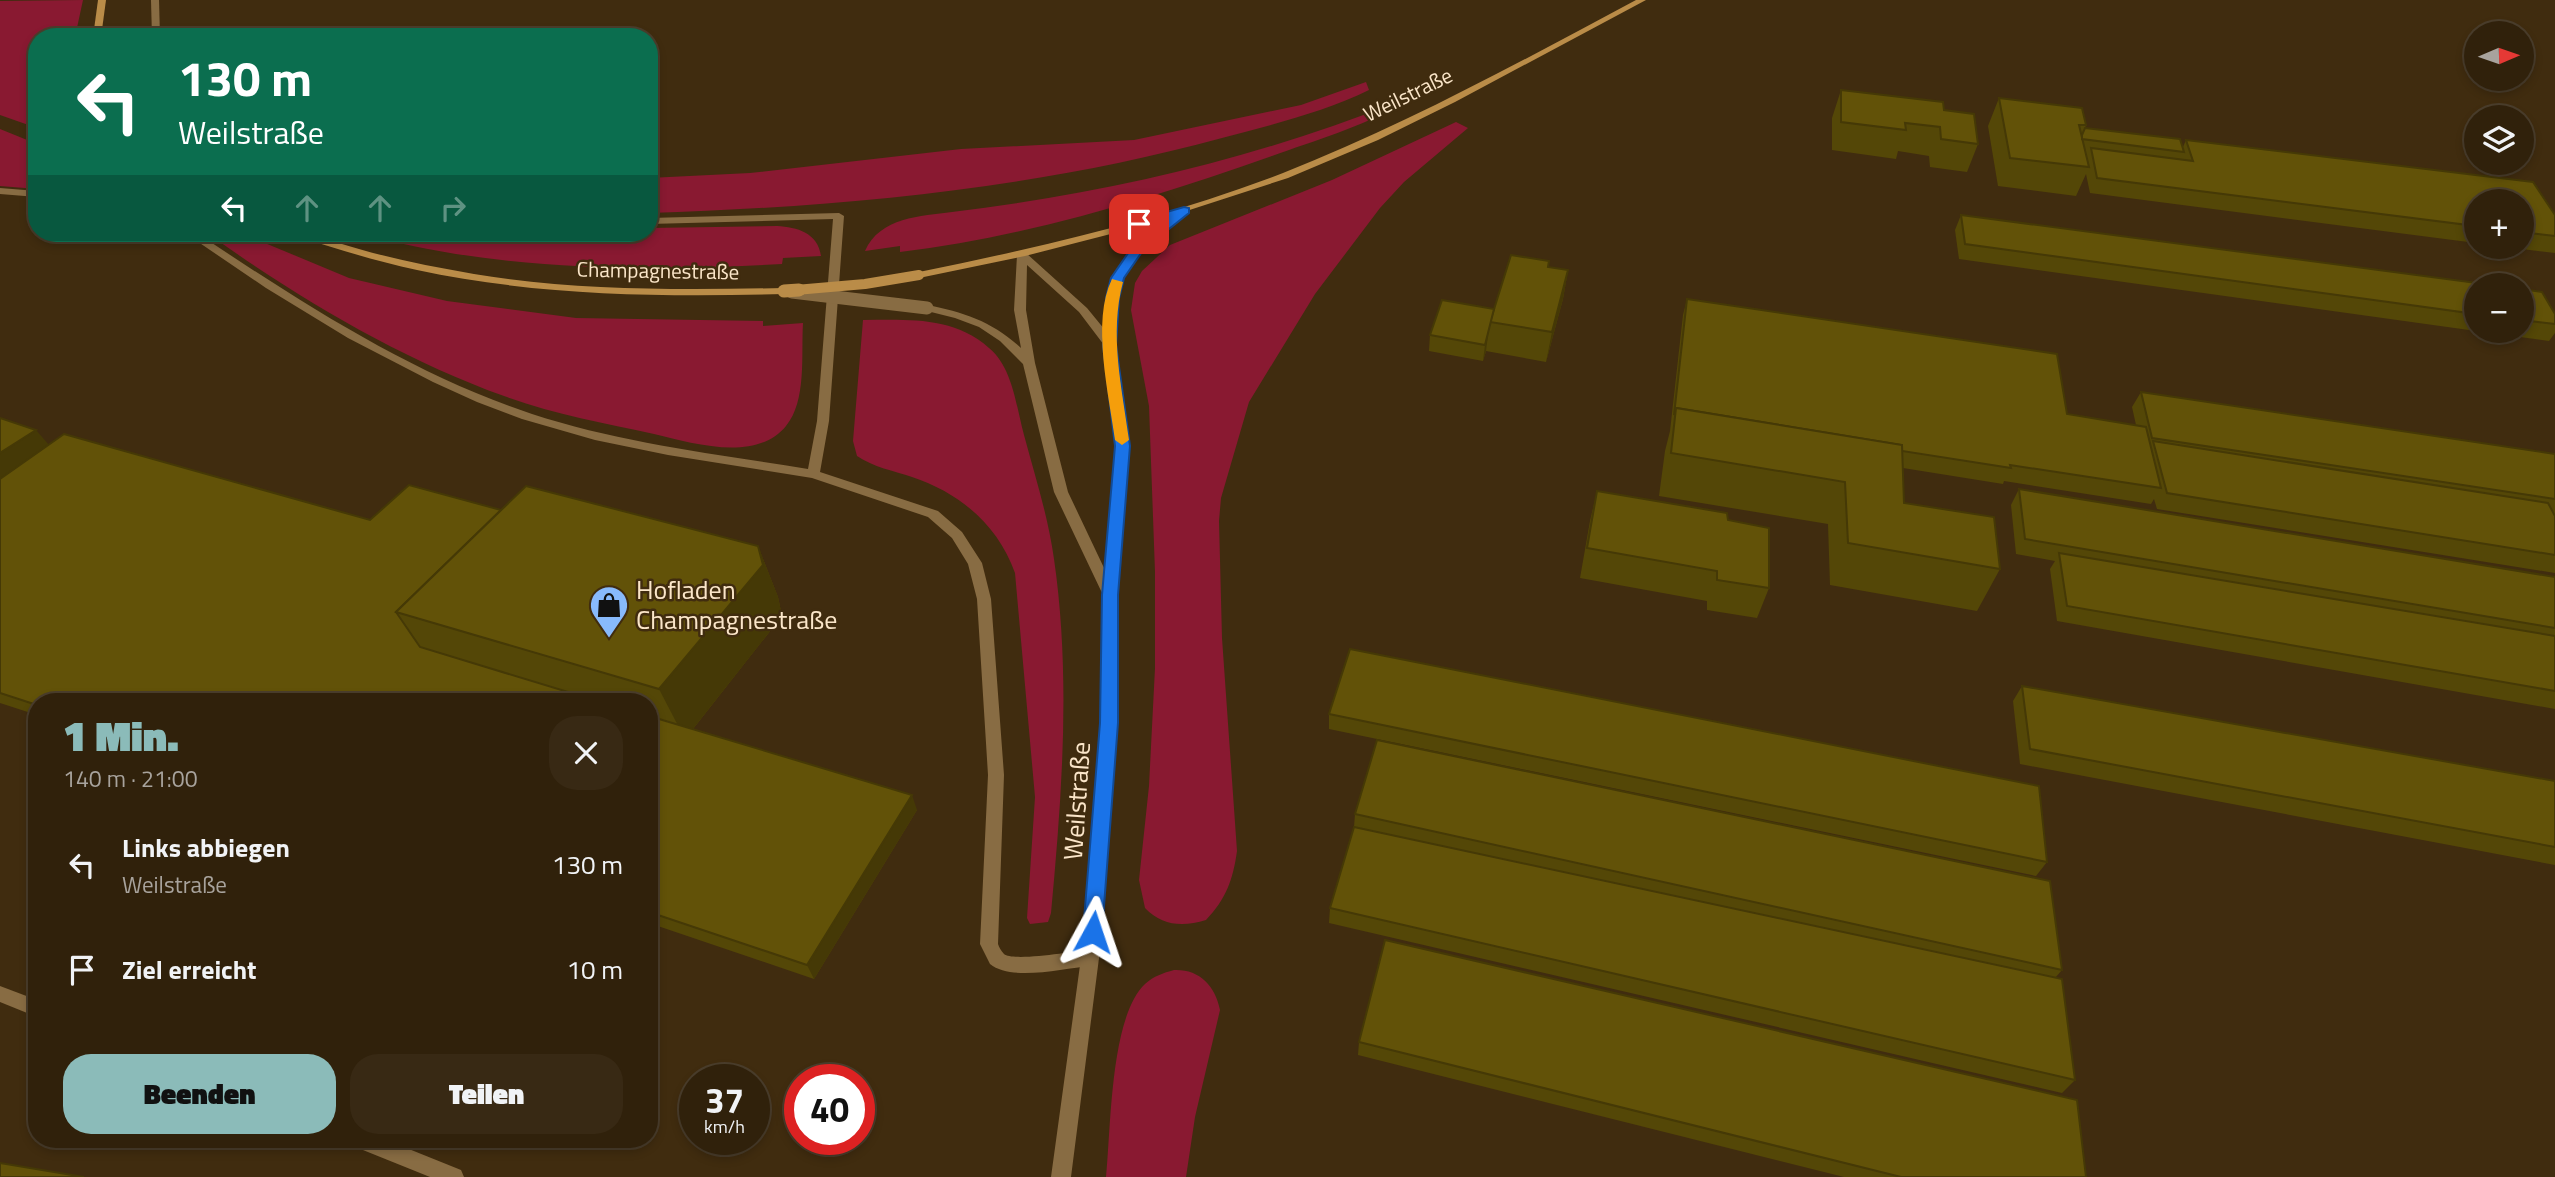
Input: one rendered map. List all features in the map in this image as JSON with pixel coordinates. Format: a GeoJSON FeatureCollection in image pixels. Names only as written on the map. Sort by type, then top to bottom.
{"type":"FeatureCollection","features":[{"type":"Feature","properties":{"kind":"main road"},"geometry":{"type":"LineString","coordinates":[[98,28],[102,0]]}},
{"type":"Feature","properties":{"kind":"main road","name":"Weilstraße"},"geometry":{"type":"LineString","coordinates":[[1022,255],[1184,210],[1284,175],[1382,134],[1643,0]]}},
{"type":"Feature","properties":{"kind":"main road","name":"Champagnestraße"},"geometry":{"type":"LineString","coordinates":[[327,242],[408,266],[531,287],[622,292],[784,290],[852,285],[1022,255]]}},
{"type":"Feature","properties":{"kind":"street"},"geometry":{"type":"LineString","coordinates":[[155,0],[156,28]]}},
{"type":"Feature","properties":{"kind":"street"},"geometry":{"type":"LineString","coordinates":[[0,191],[28,193]]}},
{"type":"Feature","properties":{"kind":"street","name":"Weilstraße"},"geometry":{"type":"LineString","coordinates":[[1061,1177],[1090,958],[1109,723],[1110,595],[1123,446],[1110,345],[1112,298],[1126,263],[1139,246],[1184,210]]}},
{"type":"Feature","properties":{"kind":"street"},"geometry":{"type":"LineString","coordinates":[[658,222],[839,216],[822,421],[813,474]]}},
{"type":"Feature","properties":{"kind":"street"},"geometry":{"type":"LineString","coordinates":[[204,242],[335,328],[503,407],[558,425],[696,456],[813,474],[933,514],[957,535],[971,555],[984,599],[995,751],[989,944],[1000,961],[1013,964],[1090,958]]}},
{"type":"Feature","properties":{"kind":"street"},"geometry":{"type":"LineString","coordinates":[[1022,255],[1083,310],[1110,345]]}},
{"type":"Feature","properties":{"kind":"street","name":"Weilstraße"},"geometry":{"type":"LineString","coordinates":[[1022,255],[1020,310],[1029,363],[1061,492],[1110,595]]}},
{"type":"Feature","properties":{"kind":"street"},"geometry":{"type":"LineString","coordinates":[[784,290],[927,308],[984,323],[999,331],[1029,363]]}},
{"type":"Feature","properties":{"kind":"street"},"geometry":{"type":"LineString","coordinates":[[0,994],[28,1005]]}},
{"type":"Feature","properties":{"kind":"street"},"geometry":{"type":"LineString","coordinates":[[382,1148],[454,1177]]}},
{"type":"Feature","properties":{"kind":"shaded area"},"geometry":{"type":"Polygon","coordinates":[[[83,0],[77,28],[28,28],[28,125],[0,115],[0,1],[83,0]]]}},
{"type":"Feature","properties":{"kind":"shaded area"},"geometry":{"type":"Polygon","coordinates":[[[1366,82],[1369,90],[1334,105],[1222,138],[1152,156],[1010,183],[866,200],[658,213],[658,178],[750,173],[961,149],[1134,140],[1301,105],[1366,82]]]}},
{"type":"Feature","properties":{"kind":"shaded area"},"geometry":{"type":"Polygon","coordinates":[[[1395,103],[1400,104],[1338,133],[1181,187],[1089,214],[948,245],[900,252],[900,246],[865,251],[881,231],[903,220],[1065,195],[1177,172],[1287,141],[1395,103]]]}},
{"type":"Feature","properties":{"kind":"shaded area"},"geometry":{"type":"Polygon","coordinates":[[[1456,122],[1468,128],[1404,182],[1380,208],[1315,294],[1249,402],[1221,498],[1219,521],[1222,638],[1237,851],[1231,880],[1224,897],[1206,920],[1189,924],[1166,922],[1145,908],[1139,880],[1149,786],[1155,668],[1155,572],[1149,406],[1131,310],[1135,283],[1142,271],[1170,245],[1332,180],[1456,122]]]}},
{"type":"Feature","properties":{"kind":"shaded area"},"geometry":{"type":"Polygon","coordinates":[[[0,129],[28,140],[28,188],[0,186],[0,129]]]}},
{"type":"Feature","properties":{"kind":"shaded area"},"geometry":{"type":"Polygon","coordinates":[[[658,228],[792,228],[811,237],[821,256],[783,258],[782,264],[622,268],[516,262],[395,242],[658,242],[658,228]]]}},
{"type":"Feature","properties":{"kind":"shaded area"},"geometry":{"type":"Polygon","coordinates":[[[220,242],[263,242],[349,278],[447,301],[576,318],[763,321],[763,326],[803,323],[800,391],[793,416],[786,426],[773,437],[758,444],[723,447],[686,442],[541,408],[464,381],[350,325],[220,242]]]}},
{"type":"Feature","properties":{"kind":"shaded area"},"geometry":{"type":"Polygon","coordinates":[[[863,320],[929,322],[960,330],[989,348],[1009,377],[1045,512],[1059,603],[1063,736],[1051,913],[1048,922],[1030,924],[1027,918],[1035,797],[1015,573],[1008,556],[988,526],[961,502],[930,484],[877,466],[857,456],[853,441],[863,320]]]}},
{"type":"Feature","properties":{"kind":"shaded area"},"geometry":{"type":"Polygon","coordinates":[[[1174,970],[1191,972],[1204,980],[1214,993],[1220,1010],[1195,1117],[1186,1177],[1106,1177],[1114,1075],[1125,1021],[1133,1000],[1145,984],[1174,970]]]}},
{"type":"Feature","properties":{"kind":"building"},"geometry":{"type":"Polygon","coordinates":[[[1841,90],[1943,102],[1944,110],[1974,114],[1978,144],[1941,139],[1940,127],[1905,123],[1906,130],[1841,122],[1841,90]]]}},
{"type":"Feature","properties":{"kind":"building"},"geometry":{"type":"Polygon","coordinates":[[[1999,98],[2082,108],[2086,125],[2079,125],[2089,167],[2010,158],[1999,98]]]}},
{"type":"Feature","properties":{"kind":"building"},"geometry":{"type":"Polygon","coordinates":[[[2085,128],[2180,139],[2184,152],[2082,139],[2085,128]]]}},
{"type":"Feature","properties":{"kind":"building"},"geometry":{"type":"Polygon","coordinates":[[[2186,140],[2533,182],[2555,215],[2555,236],[2534,233],[2534,189],[2464,189],[2464,224],[2097,178],[2091,148],[2193,161],[2186,140]]]}},
{"type":"Feature","properties":{"kind":"building"},"geometry":{"type":"Polygon","coordinates":[[[1961,215],[2464,281],[2464,312],[1965,244],[1961,215]]]}},
{"type":"Feature","properties":{"kind":"building"},"geometry":{"type":"Polygon","coordinates":[[[1511,255],[1549,261],[1548,267],[1568,270],[1552,332],[1490,322],[1511,255]]]}},
{"type":"Feature","properties":{"kind":"building"},"geometry":{"type":"Polygon","coordinates":[[[2534,291],[2542,292],[2555,314],[2555,324],[2534,321],[2534,291]]]}},
{"type":"Feature","properties":{"kind":"building"},"geometry":{"type":"Polygon","coordinates":[[[1687,299],[2057,354],[2067,414],[2146,427],[2161,488],[1902,451],[1902,445],[1676,408],[1674,415],[1687,299]]]}},
{"type":"Feature","properties":{"kind":"building"},"geometry":{"type":"Polygon","coordinates":[[[1442,300],[1494,309],[1485,345],[1430,335],[1442,300]]]}},
{"type":"Feature","properties":{"kind":"building"},"geometry":{"type":"Polygon","coordinates":[[[2141,392],[2555,454],[2555,499],[2152,438],[2141,392]]]}},
{"type":"Feature","properties":{"kind":"building"},"geometry":{"type":"Polygon","coordinates":[[[1676,408],[1902,445],[1904,503],[1994,517],[2000,569],[1848,543],[1845,482],[1671,453],[1676,408]]]}},
{"type":"Feature","properties":{"kind":"building"},"geometry":{"type":"Polygon","coordinates":[[[0,418],[36,430],[0,453],[0,418]]]}},
{"type":"Feature","properties":{"kind":"building"},"geometry":{"type":"Polygon","coordinates":[[[64,434],[370,520],[409,485],[501,510],[396,612],[420,647],[571,693],[28,693],[28,702],[0,693],[0,479],[64,434]]]}},
{"type":"Feature","properties":{"kind":"building"},"geometry":{"type":"Polygon","coordinates":[[[2153,441],[2548,503],[2555,516],[2555,555],[2167,493],[2153,441]]]}},
{"type":"Feature","properties":{"kind":"building"},"geometry":{"type":"Polygon","coordinates":[[[526,486],[758,546],[763,565],[659,689],[396,612],[526,486]]]}},
{"type":"Feature","properties":{"kind":"building"},"geometry":{"type":"Polygon","coordinates":[[[2019,489],[2555,577],[2555,628],[2025,539],[2019,489]]]}},
{"type":"Feature","properties":{"kind":"building"},"geometry":{"type":"Polygon","coordinates":[[[1597,491],[1727,513],[1728,520],[1769,528],[1769,588],[1717,580],[1717,571],[1587,548],[1597,491]]]}},
{"type":"Feature","properties":{"kind":"building"},"geometry":{"type":"Polygon","coordinates":[[[2059,553],[2555,636],[2555,691],[2067,606],[2059,553]]]}},
{"type":"Feature","properties":{"kind":"building"},"geometry":{"type":"Polygon","coordinates":[[[1350,649],[2039,786],[2047,862],[1329,714],[1350,649]]]}},
{"type":"Feature","properties":{"kind":"building"},"geometry":{"type":"Polygon","coordinates":[[[2022,686],[2555,781],[2555,847],[2030,749],[2022,686]]]}},
{"type":"Feature","properties":{"kind":"building"},"geometry":{"type":"Polygon","coordinates":[[[658,719],[912,795],[807,965],[658,915],[658,719]]]}},
{"type":"Feature","properties":{"kind":"building"},"geometry":{"type":"Polygon","coordinates":[[[1377,740],[2050,881],[2062,970],[1355,814],[1377,740]]]}},
{"type":"Feature","properties":{"kind":"building"},"geometry":{"type":"Polygon","coordinates":[[[1354,827],[2062,979],[2075,1080],[1330,908],[1354,827]]]}},
{"type":"Feature","properties":{"kind":"building"},"geometry":{"type":"Polygon","coordinates":[[[1385,940],[2077,1100],[2086,1177],[1901,1177],[1359,1042],[1385,940]]]}},
{"type":"Feature","properties":{"kind":"building"},"geometry":{"type":"Polygon","coordinates":[[[0,1163],[84,1177],[0,1177],[0,1163]]]}},
{"type":"Feature","properties":{"kind":"slow traffic"},"geometry":{"type":"LineString","coordinates":[[1117,282],[1112,298],[1110,345],[1122,440]]}},
{"type":"Feature","properties":{"kind":"place","name":"Hofladen Champagnestraße"},"geometry":{"type":"Point","coordinates":[609,639]}},
{"type":"Feature","properties":{"kind":"route"},"geometry":{"type":"LineString","coordinates":[[1093,932],[1109,723],[1110,595],[1123,446],[1110,345],[1112,298],[1118,278],[1139,246],[1184,210],[1139,224]]}}]}
